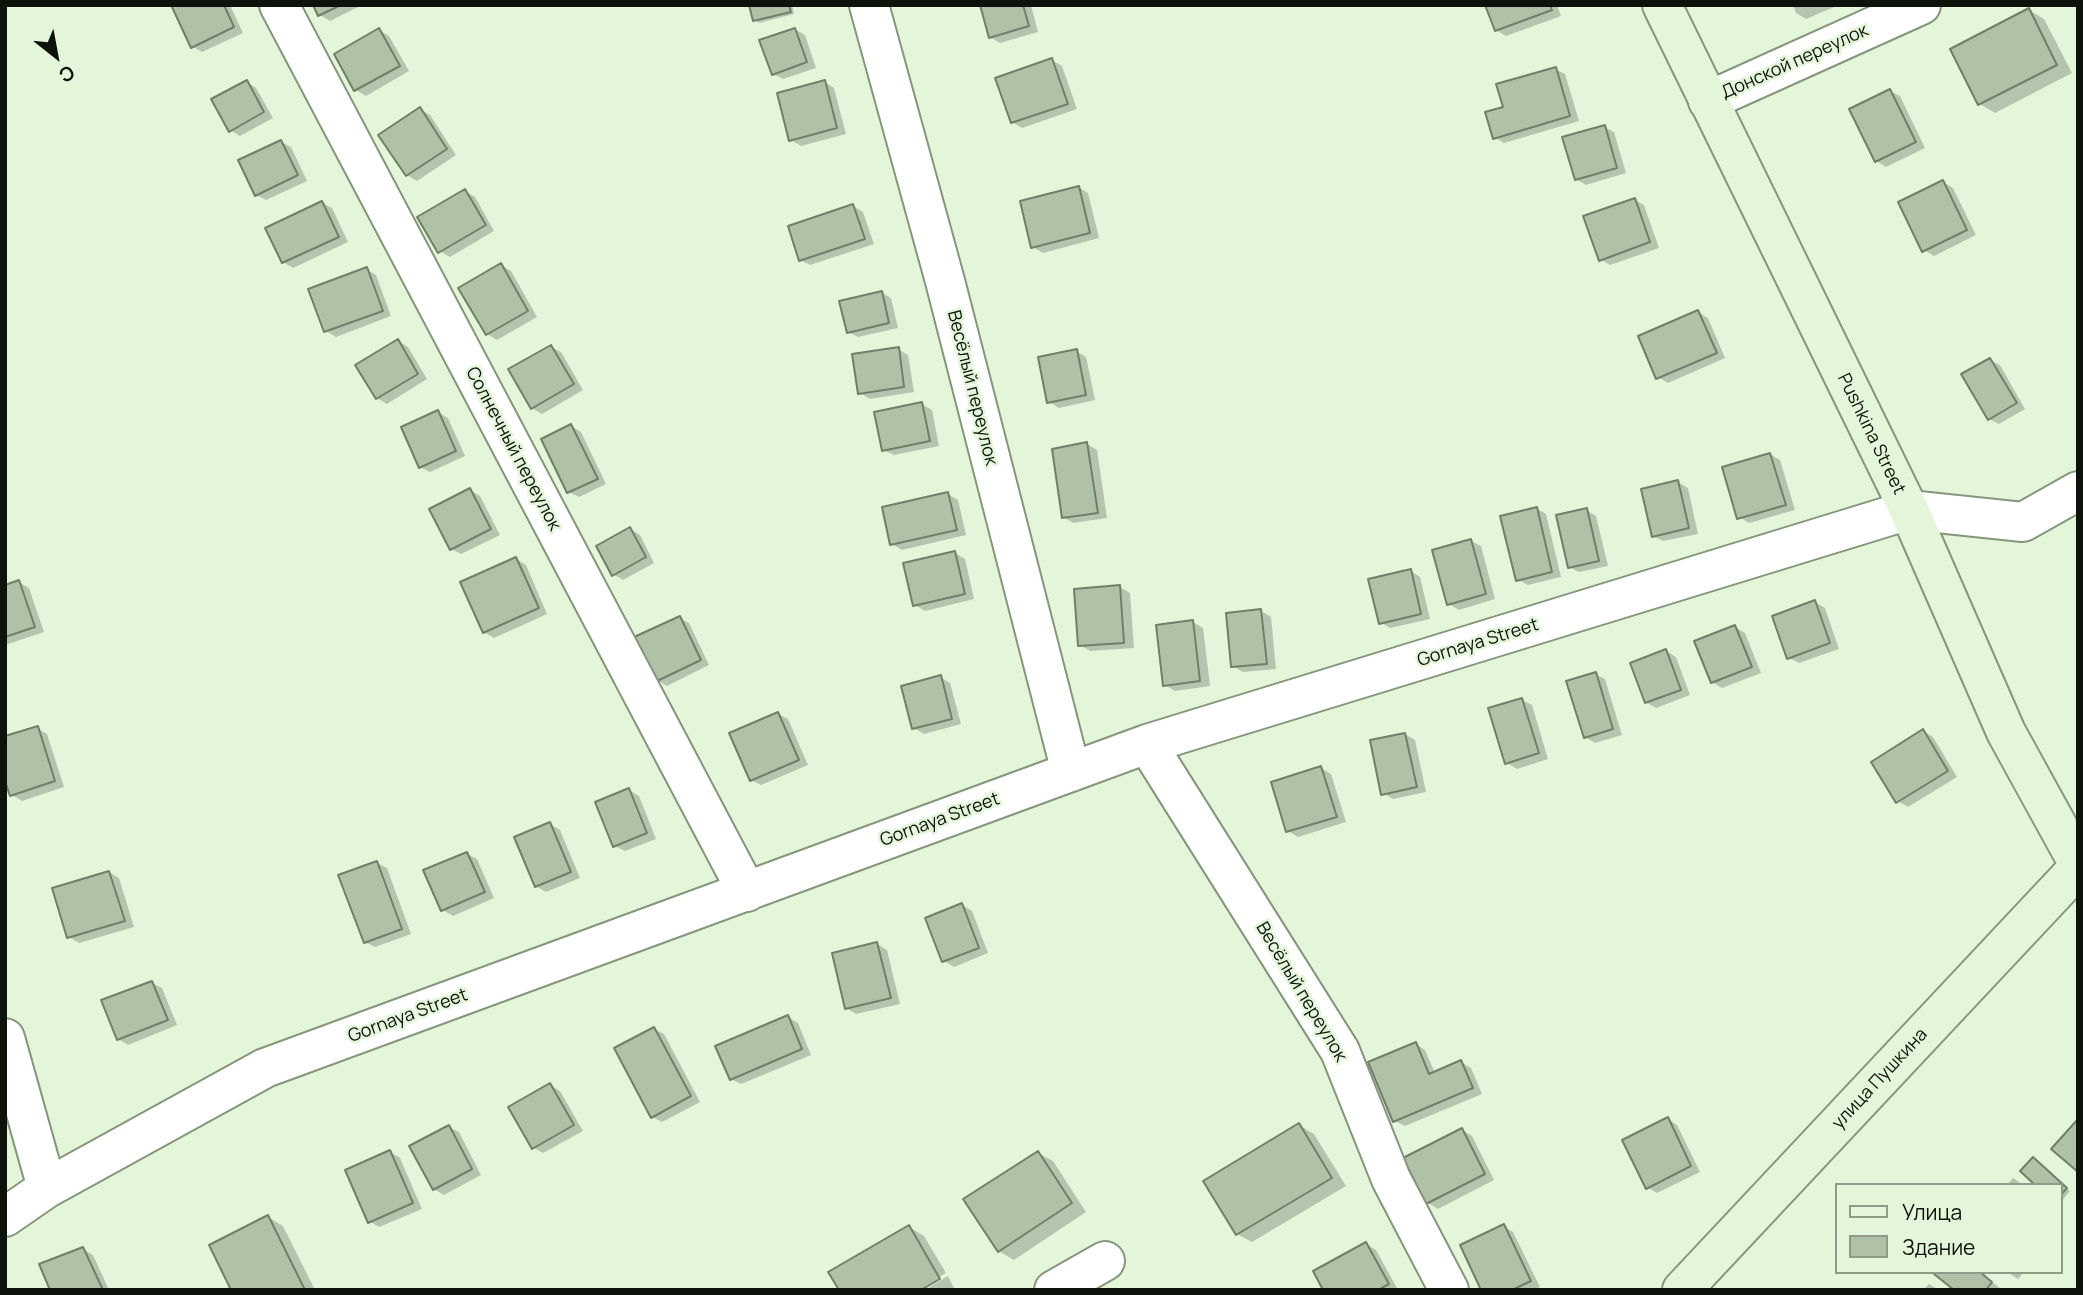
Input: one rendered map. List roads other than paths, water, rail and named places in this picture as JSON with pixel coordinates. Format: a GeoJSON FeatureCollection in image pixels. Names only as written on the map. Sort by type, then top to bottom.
{"type":"FeatureCollection","features":[{"type":"Feature","properties":{"kind":"main road","name":"Pushkina Street"},"geometry":{"type":"LineString","coordinates":[[1662,5],[1909,510],[2006,732],[2078,865]]}},
{"type":"Feature","properties":{"kind":"main road","name":"улица Пушкина"},"geometry":{"type":"LineString","coordinates":[[1682,1290],[2078,865]]}},
{"type":"Feature","properties":{"kind":"street","name":"Солнечный переулок"},"geometry":{"type":"LineString","coordinates":[[279,5],[747,892]]}},
{"type":"Feature","properties":{"kind":"street","name":"Весёлый переулок"},"geometry":{"type":"LineString","coordinates":[[869,5],[945,281],[1071,772]]}},
{"type":"Feature","properties":{"kind":"street","name":"Донской переулок"},"geometry":{"type":"LineString","coordinates":[[1708,101],[1921,5]]}},
{"type":"Feature","properties":{"kind":"street"},"geometry":{"type":"LineString","coordinates":[[1909,510],[2023,522],[2078,491]]}},
{"type":"Feature","properties":{"kind":"street","name":"Gornaya Street"},"geometry":{"type":"LineString","coordinates":[[5,1217],[47,1188],[265,1068],[1147,744],[1909,510]]}},
{"type":"Feature","properties":{"kind":"street","name":"Весёлый переулок"},"geometry":{"type":"LineString","coordinates":[[1147,744],[1340,1051],[1391,1179],[1449,1290]]}},
{"type":"Feature","properties":{"kind":"street"},"geometry":{"type":"LineString","coordinates":[[5,1038],[47,1188]]}},
{"type":"Feature","properties":{"kind":"street"},"geometry":{"type":"LineString","coordinates":[[1054,1290],[1105,1261]]}}]}
